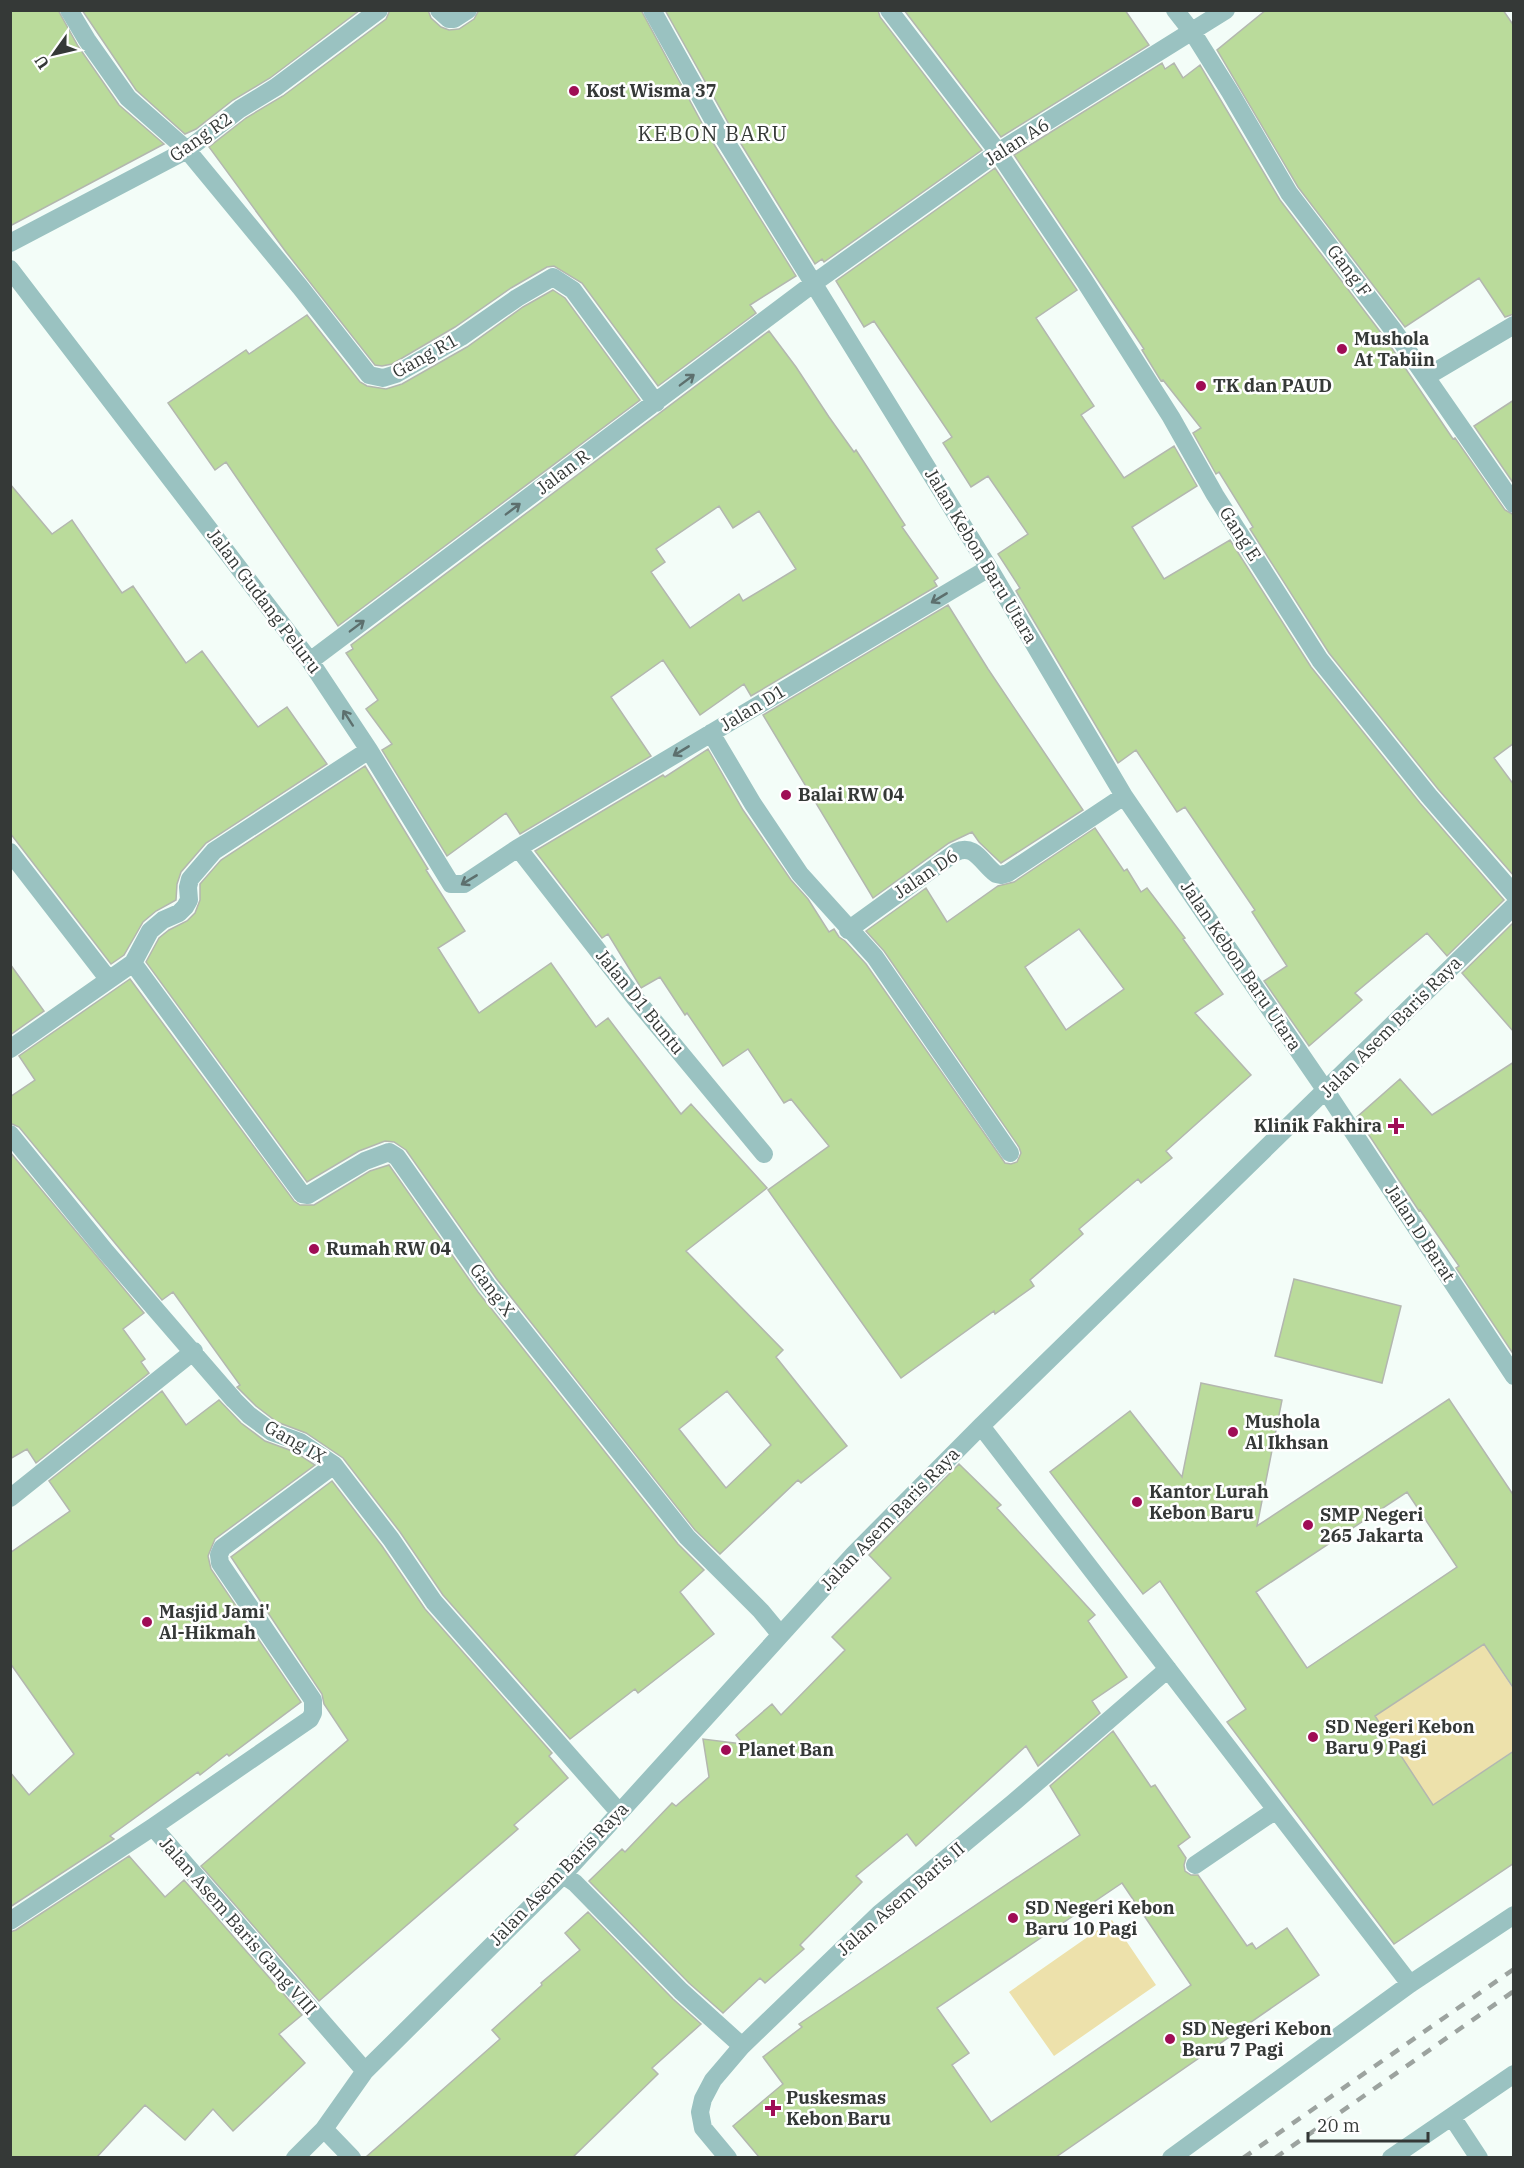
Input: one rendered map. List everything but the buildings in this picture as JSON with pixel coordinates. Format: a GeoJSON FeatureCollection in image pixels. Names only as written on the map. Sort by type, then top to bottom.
{"type":"FeatureCollection","features":[{"type":"Feature","properties":{"kind":"street"},"geometry":{"type":"LineString","coordinates":[[69,10],[128,98],[187,150]]}},
{"type":"Feature","properties":{"kind":"street","name":"Gang R2"},"geometry":{"type":"LineString","coordinates":[[10,243],[187,150],[240,109],[276,87],[379,10]]}},
{"type":"Feature","properties":{"kind":"street"},"geometry":{"type":"LineString","coordinates":[[439,10],[449,19],[454,19],[468,10]]}},
{"type":"Feature","properties":{"kind":"street","name":"Jalan Kebon Baru Utara"},"geometry":{"type":"LineString","coordinates":[[652,10],[720,132],[989,568],[1124,796],[1326,1091]]}},
{"type":"Feature","properties":{"kind":"street","name":"Gang E"},"geometry":{"type":"LineString","coordinates":[[888,10],[998,152],[1091,290],[1171,417],[1215,495],[1320,660],[1429,796],[1514,894]]}},
{"type":"Feature","properties":{"kind":"street","name":"Gang F"},"geometry":{"type":"LineString","coordinates":[[1175,10],[1193,33],[1289,193],[1394,331],[1514,504]]}},
{"type":"Feature","properties":{"kind":"street","name":"Jalan A6"},"geometry":{"type":"LineString","coordinates":[[814,283],[998,152],[1193,33],[1226,10]]}},
{"type":"Feature","properties":{"kind":"street","name":"Gang R1"},"geometry":{"type":"LineString","coordinates":[[187,150],[369,375],[383,378],[396,374],[461,337],[517,298],[553,277],[573,290],[656,403]]}},
{"type":"Feature","properties":{"kind":"street","name":"Jalan Gudang Peluru"},"geometry":{"type":"LineString","coordinates":[[10,269],[310,661],[369,750],[449,883],[464,884],[518,848]]}},
{"type":"Feature","properties":{"kind":"street","name":"Jalan R"},"geometry":{"type":"LineString","coordinates":[[310,661],[814,283]]}},
{"type":"Feature","properties":{"kind":"street"},"geometry":{"type":"LineString","coordinates":[[1426,377],[1514,326]]}},
{"type":"Feature","properties":{"kind":"street","name":"Jalan D1"},"geometry":{"type":"LineString","coordinates":[[518,848],[989,568]]}},
{"type":"Feature","properties":{"kind":"street"},"geometry":{"type":"LineString","coordinates":[[711,733],[753,804],[800,874],[848,930],[875,957],[1010,1154]]}},
{"type":"Feature","properties":{"kind":"street"},"geometry":{"type":"LineString","coordinates":[[10,1049],[133,963],[150,931],[185,907],[189,900],[190,879],[214,851],[369,750]]}},
{"type":"Feature","properties":{"kind":"street","name":"Jalan D6"},"geometry":{"type":"LineString","coordinates":[[848,930],[956,852],[963,849],[971,850],[996,874],[1008,873],[1124,796]]}},
{"type":"Feature","properties":{"kind":"street","name":"Jalan D1 Buntu"},"geometry":{"type":"LineString","coordinates":[[518,848],[634,997],[764,1154]]}},
{"type":"Feature","properties":{"kind":"street"},"geometry":{"type":"LineString","coordinates":[[10,852],[109,980]]}},
{"type":"Feature","properties":{"kind":"street","name":"Jalan Asem Baris Raya"},"geometry":{"type":"LineString","coordinates":[[295,2157],[324,2129],[365,2071],[563,1875],[854,1554],[981,1426],[1514,906]]}},
{"type":"Feature","properties":{"kind":"street","name":"Gang X"},"geometry":{"type":"LineString","coordinates":[[133,963],[302,1194],[308,1195],[365,1161],[389,1152],[397,1157],[487,1285],[687,1537],[761,1611],[780,1634]]}},
{"type":"Feature","properties":{"kind":"street","name":"Jalan D Barat"},"geometry":{"type":"LineString","coordinates":[[1326,1091],[1514,1376]]}},
{"type":"Feature","properties":{"kind":"street","name":"Gang IX"},"geometry":{"type":"LineString","coordinates":[[10,1134],[106,1252],[249,1415],[272,1432],[300,1442],[334,1465],[391,1539],[434,1602],[619,1812]]}},
{"type":"Feature","properties":{"kind":"street"},"geometry":{"type":"LineString","coordinates":[[10,1498],[194,1351]]}},
{"type":"Feature","properties":{"kind":"street"},"geometry":{"type":"LineString","coordinates":[[981,1426],[1410,1984]]}},
{"type":"Feature","properties":{"kind":"street","name":"Jalan Asem Baris Gang VIII"},"geometry":{"type":"LineString","coordinates":[[334,1465],[222,1548],[219,1555],[220,1563],[313,1700],[313,1713],[310,1719],[153,1827],[365,2071]]}},
{"type":"Feature","properties":{"kind":"street","name":"Jalan Asem Baris II"},"geometry":{"type":"LineString","coordinates":[[728,2157],[703,2128],[700,2112],[703,2099],[713,2080],[742,2046],[879,1914],[1168,1669]]}},
{"type":"Feature","properties":{"kind":"street"},"geometry":{"type":"LineString","coordinates":[[1195,1864],[1276,1810]]}},
{"type":"Feature","properties":{"kind":"street"},"geometry":{"type":"LineString","coordinates":[[10,1921],[153,1827]]}},
{"type":"Feature","properties":{"kind":"street"},"geometry":{"type":"LineString","coordinates":[[563,1875],[575,1883],[681,1991],[742,2046]]}},
{"type":"Feature","properties":{"kind":"street"},"geometry":{"type":"LineString","coordinates":[[1171,2157],[1410,1984],[1514,1915]]}},
{"type":"Feature","properties":{"kind":"street"},"geometry":{"type":"LineString","coordinates":[[1391,2157],[1514,2074]]}},
{"type":"Feature","properties":{"kind":"street"},"geometry":{"type":"LineString","coordinates":[[1452,2117],[1479,2157]]}},
{"type":"Feature","properties":{"kind":"street"},"geometry":{"type":"LineString","coordinates":[[324,2129],[352,2157]]}},
{"type":"Feature","properties":{"kind":"shaded area"},"geometry":{"type":"Polygon","coordinates":[[[1484,1644],[1513,1689],[1513,1751],[1433,1805],[1375,1716],[1484,1644]]]}},
{"type":"Feature","properties":{"kind":"shaded area"},"geometry":{"type":"Polygon","coordinates":[[[1112,1920],[1156,1985],[1054,2056],[1009,1992],[1112,1920]]]}},
{"type":"Feature","properties":{"kind":"railway"},"geometry":{"type":"LineString","coordinates":[[1243,2158],[1514,1969]]}},
{"type":"Feature","properties":{"kind":"railway"},"geometry":{"type":"LineString","coordinates":[[1275,2158],[1514,1991]]}},
{"type":"Feature","properties":{"kind":"place","name":"Kost Wisma 37"},"geometry":{"type":"Point","coordinates":[574,91]}},
{"type":"Feature","properties":{"kind":"place","name":"Mushola At Tabiin"},"geometry":{"type":"Point","coordinates":[1342,349]}},
{"type":"Feature","properties":{"kind":"place","name":"TK dan PAUD"},"geometry":{"type":"Point","coordinates":[1201,386]}},
{"type":"Feature","properties":{"kind":"place","name":"Balai RW 04"},"geometry":{"type":"Point","coordinates":[786,795]}},
{"type":"Feature","properties":{"kind":"place","name":"Klinik Fakhira"},"geometry":{"type":"Point","coordinates":[1396,1126]}},
{"type":"Feature","properties":{"kind":"place","name":"Rumah RW 04"},"geometry":{"type":"Point","coordinates":[314,1249]}},
{"type":"Feature","properties":{"kind":"place","name":"Mushola Al Ikhsan"},"geometry":{"type":"Point","coordinates":[1233,1432]}},
{"type":"Feature","properties":{"kind":"place","name":"Kantor Lurah Kebon Baru"},"geometry":{"type":"Point","coordinates":[1137,1502]}},
{"type":"Feature","properties":{"kind":"place","name":"SMP Negeri 265 Jakarta"},"geometry":{"type":"Point","coordinates":[1308,1525]}},
{"type":"Feature","properties":{"kind":"place","name":"Masjid Jami' Al-Hikmah"},"geometry":{"type":"Point","coordinates":[147,1622]}},
{"type":"Feature","properties":{"kind":"place","name":"SD Negeri Kebon Baru 9 Pagi"},"geometry":{"type":"Point","coordinates":[1313,1737]}},
{"type":"Feature","properties":{"kind":"place","name":"Planet Ban"},"geometry":{"type":"Point","coordinates":[726,1750]}},
{"type":"Feature","properties":{"kind":"place","name":"SD Negeri Kebon Baru 10 Pagi"},"geometry":{"type":"Point","coordinates":[1013,1918]}},
{"type":"Feature","properties":{"kind":"place","name":"SD Negeri Kebon Baru 7 Pagi"},"geometry":{"type":"Point","coordinates":[1170,2039]}},
{"type":"Feature","properties":{"kind":"place","name":"Puskesmas Kebon Baru"},"geometry":{"type":"Point","coordinates":[773,2108]}},
{"type":"Feature","properties":{"kind":"district","name":"KEBON BARU"},"geometry":{"type":"Point","coordinates":[713,134]}}]}
